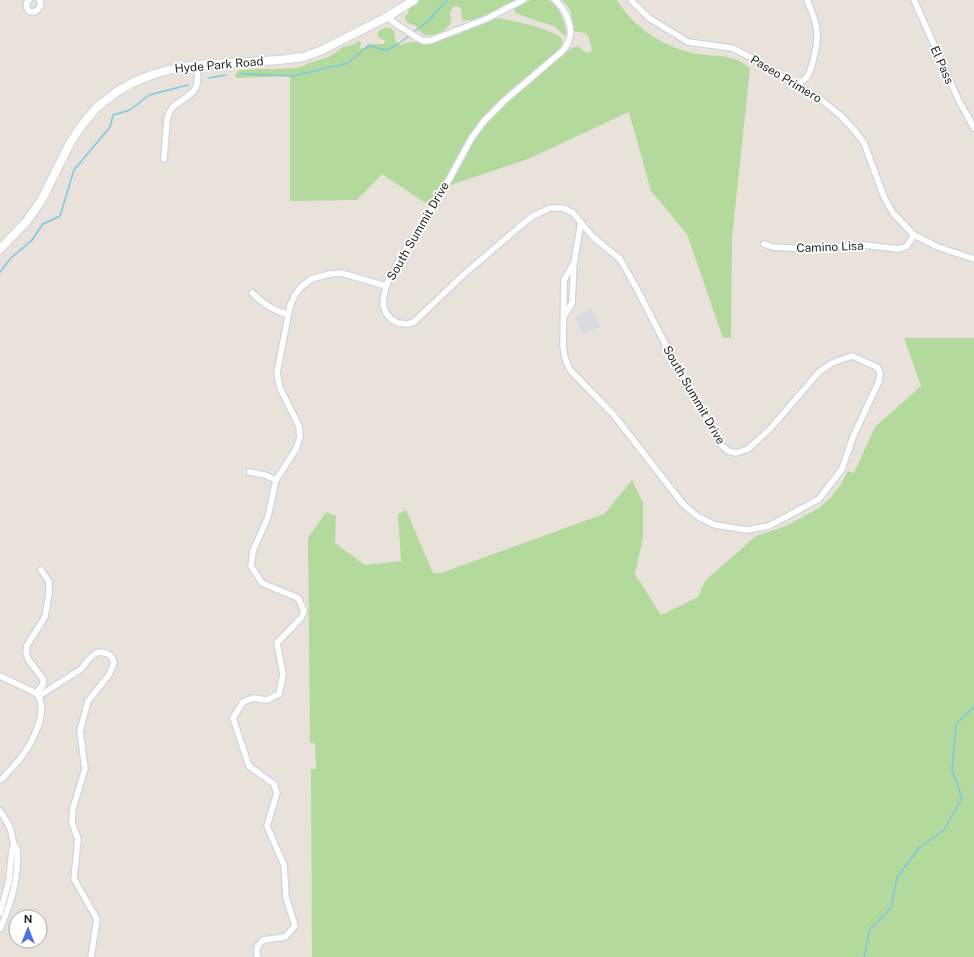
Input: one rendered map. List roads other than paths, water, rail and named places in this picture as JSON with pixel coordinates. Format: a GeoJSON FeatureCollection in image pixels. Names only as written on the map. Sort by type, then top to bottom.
{"type":"FeatureCollection","features":[{"type":"Feature","properties":{"kind":"main road","name":"Hyde Park Road"},"geometry":{"type":"LineString","coordinates":[[0,249],[26,222],[41,200],[70,143],[82,125],[97,107],[118,91],[134,82],[173,68],[303,57],[320,51],[387,17],[414,0]]}},
{"type":"Feature","properties":{"kind":"street"},"geometry":{"type":"LineString","coordinates":[[29,0],[26,5],[27,8],[34,12],[40,7],[41,3],[39,0]]}},
{"type":"Feature","properties":{"kind":"street"},"geometry":{"type":"LineString","coordinates":[[387,17],[421,40],[428,41],[478,23],[523,0]]}},
{"type":"Feature","properties":{"kind":"street","name":"South Summit Drive"},"geometry":{"type":"LineString","coordinates":[[555,0],[563,8],[568,18],[570,36],[567,45],[560,54],[504,101],[484,121],[471,139],[428,216],[406,248],[392,273],[386,286],[383,301],[386,313],[391,319],[398,323],[407,324],[418,319],[471,268],[533,216],[550,208],[563,208],[573,213],[593,237],[620,259],[683,378],[721,445],[728,451],[736,453],[748,448],[770,429],[820,372],[832,363],[852,356],[876,367],[880,372],[879,381],[853,437],[842,469],[819,499],[769,526],[747,530],[715,525],[697,516],[683,504],[613,414],[570,370],[565,358],[563,346],[564,280],[574,263]]}},
{"type":"Feature","properties":{"kind":"street","name":"Paseo Primero"},"geometry":{"type":"LineString","coordinates":[[631,0],[649,18],[688,42],[732,48],[818,97],[841,116],[864,143],[884,197],[893,213],[914,236],[938,247],[974,259]]}},
{"type":"Feature","properties":{"kind":"street"},"geometry":{"type":"LineString","coordinates":[[795,85],[806,77],[813,61],[816,45],[817,33],[815,21],[807,0]]}},
{"type":"Feature","properties":{"kind":"street","name":"El Pass"},"geometry":{"type":"LineString","coordinates":[[914,0],[959,101],[974,128]]}},
{"type":"Feature","properties":{"kind":"street"},"geometry":{"type":"LineString","coordinates":[[164,159],[168,115],[171,108],[191,94],[196,88],[199,80],[197,65]]}},
{"type":"Feature","properties":{"kind":"street","name":"South Summit Drive"},"geometry":{"type":"LineString","coordinates":[[564,316],[572,302],[574,263],[581,222]]}},
{"type":"Feature","properties":{"kind":"street","name":"Camino Lisa"},"geometry":{"type":"LineString","coordinates":[[764,244],[773,247],[805,249],[863,245],[899,249],[907,246],[914,236]]}},
{"type":"Feature","properties":{"kind":"street"},"geometry":{"type":"LineString","coordinates":[[258,957],[257,947],[263,940],[285,937],[295,926],[286,897],[284,865],[267,826],[277,794],[274,784],[249,766],[234,718],[243,702],[253,698],[267,700],[279,694],[283,674],[276,643],[301,618],[304,611],[298,598],[262,582],[251,566],[253,551],[268,518],[276,480],[296,448],[300,437],[300,426],[280,388],[277,373],[288,314],[295,295],[301,287],[311,279],[323,275],[341,273],[386,286]]}},
{"type":"Feature","properties":{"kind":"street"},"geometry":{"type":"LineString","coordinates":[[252,293],[262,303],[281,313],[288,314]]}},
{"type":"Feature","properties":{"kind":"street"},"geometry":{"type":"LineString","coordinates":[[249,472],[265,475],[276,480]]}},
{"type":"Feature","properties":{"kind":"street"},"geometry":{"type":"LineString","coordinates":[[0,780],[19,760],[35,735],[42,711],[38,694],[43,685],[42,679],[28,659],[26,652],[27,645],[46,617],[49,582],[41,570]]}},
{"type":"Feature","properties":{"kind":"street"},"geometry":{"type":"LineString","coordinates":[[38,694],[82,669],[89,659],[96,653],[101,652],[112,657],[114,663],[112,669],[88,701],[80,731],[84,769],[73,808],[72,823],[78,839],[74,879],[97,919],[91,957]]}},
{"type":"Feature","properties":{"kind":"street"},"geometry":{"type":"LineString","coordinates":[[0,676],[38,694]]}},
{"type":"Feature","properties":{"kind":"street"},"geometry":{"type":"LineString","coordinates":[[0,811],[11,831],[14,846],[18,849],[17,878],[7,914],[0,930]]}},
{"type":"Feature","properties":{"kind":"street"},"geometry":{"type":"LineString","coordinates":[[0,913],[9,881],[12,849],[14,846]]}},
{"type":"Feature","properties":{"kind":"waterway"},"geometry":{"type":"LineString","coordinates":[[415,31],[428,21],[447,0]]}},
{"type":"Feature","properties":{"kind":"waterway"},"geometry":{"type":"LineString","coordinates":[[241,74],[293,76],[348,63],[368,46],[387,50],[409,36]]}},
{"type":"Feature","properties":{"kind":"waterway"},"geometry":{"type":"LineString","coordinates":[[209,78],[226,75]]}},
{"type":"Feature","properties":{"kind":"waterway"},"geometry":{"type":"LineString","coordinates":[[0,272],[11,258],[32,240],[43,224],[60,216],[74,170],[110,127],[113,115],[130,110],[149,95],[188,85]]}},
{"type":"Feature","properties":{"kind":"waterway"},"geometry":{"type":"LineString","coordinates":[[864,957],[870,929],[891,908],[897,878],[919,848],[944,830],[962,798],[952,770],[956,724],[974,707]]}}]}
